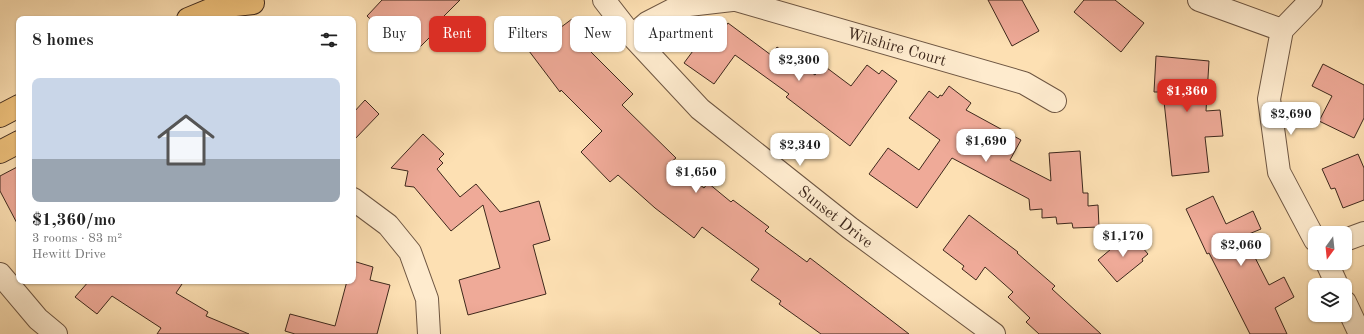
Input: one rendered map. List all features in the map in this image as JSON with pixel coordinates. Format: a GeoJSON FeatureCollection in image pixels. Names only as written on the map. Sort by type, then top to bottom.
{"type":"FeatureCollection","features":[{"type":"Feature","properties":{"kind":"main road"},"geometry":{"type":"LineString","coordinates":[[195,16],[217,7],[256,2]]}},
{"type":"Feature","properties":{"kind":"main road"},"geometry":{"type":"LineString","coordinates":[[241,16],[256,2]]}},
{"type":"Feature","properties":{"kind":"main road"},"geometry":{"type":"LineString","coordinates":[[0,116],[16,108]]}},
{"type":"Feature","properties":{"kind":"main road"},"geometry":{"type":"LineString","coordinates":[[0,152],[16,144]]}},
{"type":"Feature","properties":{"kind":"street","name":"Sunset Drive"},"geometry":{"type":"LineString","coordinates":[[604,0],[632,36],[700,109],[850,228],[994,334]]}},
{"type":"Feature","properties":{"kind":"street"},"geometry":{"type":"LineString","coordinates":[[632,36],[647,23],[680,6],[732,0]]}},
{"type":"Feature","properties":{"kind":"street","name":"Wilshire Court"},"geometry":{"type":"LineString","coordinates":[[736,0],[1024,83],[1055,101]]}},
{"type":"Feature","properties":{"kind":"street"},"geometry":{"type":"LineString","coordinates":[[1199,0],[1282,30]]}},
{"type":"Feature","properties":{"kind":"street"},"geometry":{"type":"LineString","coordinates":[[1308,226],[1280,172],[1269,99],[1282,30],[1311,0]]}},
{"type":"Feature","properties":{"kind":"street"},"geometry":{"type":"LineString","coordinates":[[356,201],[388,225],[410,252],[427,298],[429,334]]}},
{"type":"Feature","properties":{"kind":"street"},"geometry":{"type":"LineString","coordinates":[[1352,237],[1364,233]]}},
{"type":"Feature","properties":{"kind":"street"},"geometry":{"type":"LineString","coordinates":[[0,274],[38,318],[56,334]]}},
{"type":"Feature","properties":{"kind":"street"},"geometry":{"type":"LineString","coordinates":[[1352,317],[1360,334]]}},
{"type":"Feature","properties":{"kind":"building"},"geometry":{"type":"Polygon","coordinates":[[[382,0],[460,0],[444,16],[429,16],[429,38],[421,46],[421,16],[367,16],[382,0]]]}},
{"type":"Feature","properties":{"kind":"building"},"geometry":{"type":"Polygon","coordinates":[[[988,0],[1022,0],[1039,31],[1012,46],[988,0]]]}},
{"type":"Feature","properties":{"kind":"building"},"geometry":{"type":"Polygon","coordinates":[[[1084,0],[1115,0],[1144,23],[1121,52],[1074,12],[1084,0]]]}},
{"type":"Feature","properties":{"kind":"building"},"geometry":{"type":"Polygon","coordinates":[[[570,20],[570,52],[591,52],[633,94],[622,105],[676,158],[671,162],[704,188],[708,183],[731,202],[733,200],[769,227],[765,231],[807,262],[810,258],[909,334],[821,334],[779,304],[781,301],[751,280],[759,269],[702,227],[694,238],[655,208],[618,175],[610,182],[581,152],[602,131],[561,90],[560,92],[530,52],[562,52],[562,26],[570,20]]]}},
{"type":"Feature","properties":{"kind":"building"},"geometry":{"type":"Polygon","coordinates":[[[728,23],[771,55],[777,47],[815,75],[823,65],[851,86],[867,65],[879,74],[882,70],[897,81],[850,146],[786,97],[789,94],[735,55],[714,84],[684,63],[692,52],[727,52],[728,23]]]}},
{"type":"Feature","properties":{"kind":"building"},"geometry":{"type":"Polygon","coordinates":[[[1156,56],[1209,61],[1206,111],[1220,110],[1223,136],[1205,137],[1209,172],[1172,176],[1163,92],[1154,92],[1156,56]]]}},
{"type":"Feature","properties":{"kind":"building"},"geometry":{"type":"Polygon","coordinates":[[[1323,64],[1364,85],[1364,118],[1354,138],[1319,121],[1332,96],[1312,86],[1323,64]]]}},
{"type":"Feature","properties":{"kind":"building"},"geometry":{"type":"Polygon","coordinates":[[[949,86],[971,103],[966,110],[1021,140],[1010,160],[1051,181],[1049,153],[1080,151],[1083,193],[1088,193],[1088,206],[1098,205],[1099,227],[1073,228],[1072,223],[1057,224],[1056,217],[1042,218],[1042,209],[1030,210],[1029,199],[952,158],[917,208],[869,174],[888,148],[919,170],[940,140],[909,118],[929,91],[938,98],[940,95],[942,96],[949,86]]]}},
{"type":"Feature","properties":{"kind":"building"},"geometry":{"type":"Polygon","coordinates":[[[365,100],[379,114],[356,138],[356,110],[365,100]]]}},
{"type":"Feature","properties":{"kind":"building"},"geometry":{"type":"Polygon","coordinates":[[[423,134],[444,154],[439,159],[443,163],[437,169],[460,197],[476,184],[500,212],[539,201],[550,240],[533,245],[546,294],[468,315],[459,280],[500,268],[483,205],[451,231],[414,187],[405,186],[408,171],[391,168],[423,134]]]}},
{"type":"Feature","properties":{"kind":"building"},"geometry":{"type":"Polygon","coordinates":[[[1358,154],[1364,168],[1364,200],[1343,208],[1335,188],[1331,189],[1322,169],[1358,154]]]}},
{"type":"Feature","properties":{"kind":"building"},"geometry":{"type":"Polygon","coordinates":[[[16,168],[16,221],[0,191],[0,176],[16,168]]]}},
{"type":"Feature","properties":{"kind":"building"},"geometry":{"type":"Polygon","coordinates":[[[1213,196],[1226,224],[1253,211],[1261,229],[1244,236],[1269,285],[1284,277],[1294,297],[1275,308],[1287,334],[1250,334],[1209,253],[1207,254],[1186,209],[1213,196]]]}},
{"type":"Feature","properties":{"kind":"building"},"geometry":{"type":"Polygon","coordinates":[[[969,215],[1018,252],[1017,253],[1055,286],[1052,289],[1101,334],[1039,334],[1026,322],[1030,318],[1008,297],[1013,292],[985,267],[976,280],[962,269],[964,266],[943,250],[969,215]]]}},
{"type":"Feature","properties":{"kind":"building"},"geometry":{"type":"Polygon","coordinates":[[[1130,233],[1148,254],[1142,259],[1143,261],[1117,282],[1098,260],[1130,233]]]}},
{"type":"Feature","properties":{"kind":"building"},"geometry":{"type":"Polygon","coordinates":[[[356,262],[373,267],[370,280],[390,285],[377,334],[295,334],[285,331],[290,314],[335,326],[346,284],[356,284],[356,262]]]}},
{"type":"Feature","properties":{"kind":"building"},"geometry":{"type":"Polygon","coordinates":[[[86,284],[182,284],[176,293],[208,312],[206,316],[249,334],[157,334],[161,328],[112,296],[97,314],[75,297],[86,284]]]}}]}
